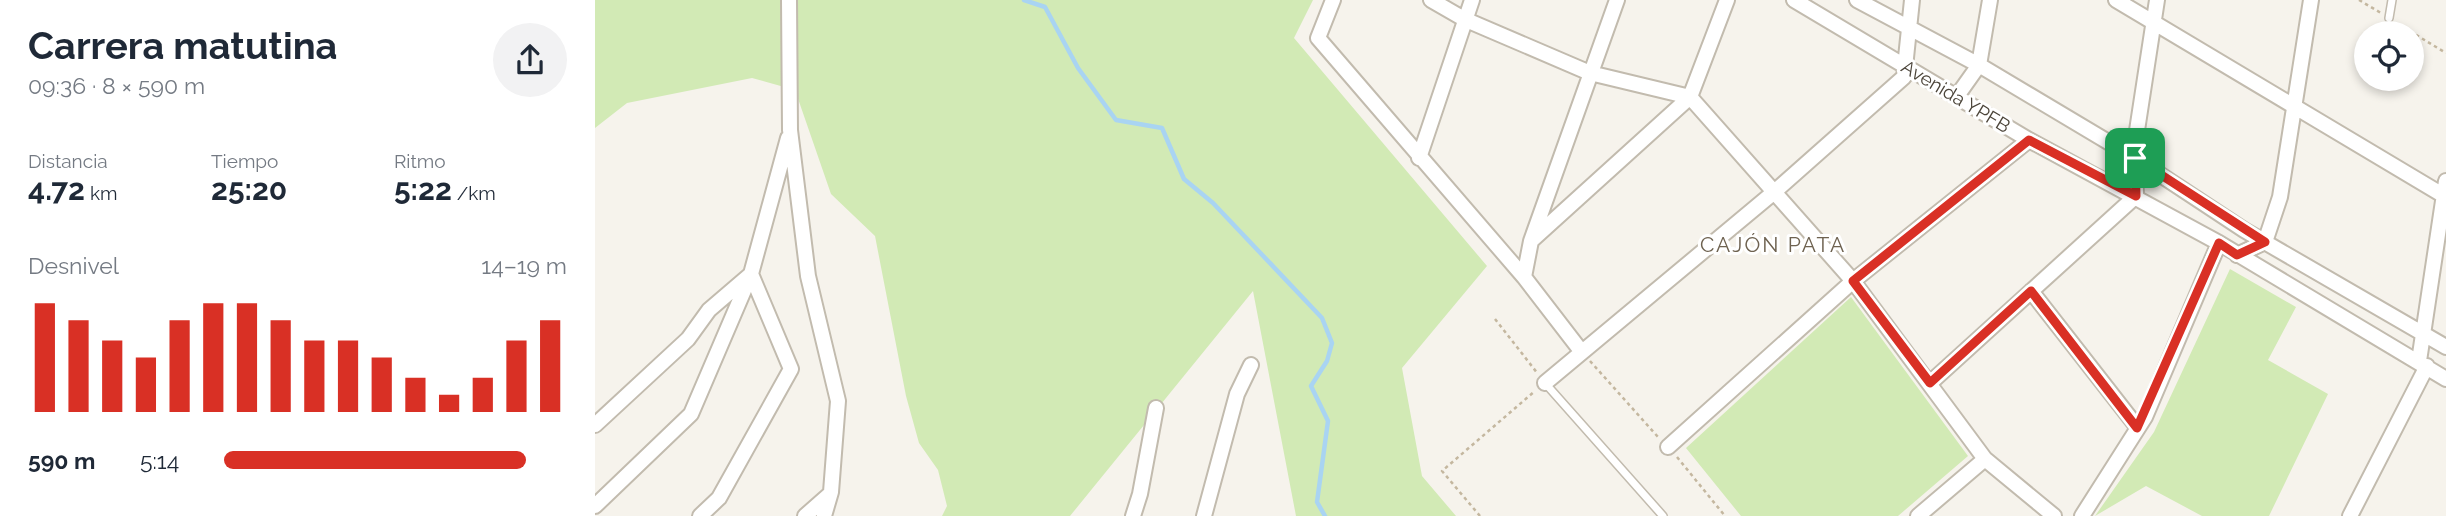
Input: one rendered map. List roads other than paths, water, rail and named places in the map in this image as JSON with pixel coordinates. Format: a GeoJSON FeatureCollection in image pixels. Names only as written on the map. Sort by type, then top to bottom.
{"type":"FeatureCollection","features":[{"type":"Feature","properties":{"kind":"street"},"geometry":{"type":"LineString","coordinates":[[789,0],[790,130],[808,276],[838,401],[831,492],[824,516]]}},
{"type":"Feature","properties":{"kind":"street"},"geometry":{"type":"LineString","coordinates":[[1333,0],[1318,38],[1524,278],[1581,351]]}},
{"type":"Feature","properties":{"kind":"street"},"geometry":{"type":"LineString","coordinates":[[1431,0],[1464,19],[1590,73],[1690,97],[1853,281],[1985,459],[2054,516]]}},
{"type":"Feature","properties":{"kind":"street"},"geometry":{"type":"LineString","coordinates":[[1419,158],[1472,0]]}},
{"type":"Feature","properties":{"kind":"street"},"geometry":{"type":"LineString","coordinates":[[1524,278],[1531,241],[1617,0]]}},
{"type":"Feature","properties":{"kind":"street"},"geometry":{"type":"LineString","coordinates":[[1531,241],[1690,97],[1727,0]]}},
{"type":"Feature","properties":{"kind":"street","name":"Avenida YPFB"},"geometry":{"type":"LineString","coordinates":[[1794,0],[2029,140],[2219,243],[2446,379]]}},
{"type":"Feature","properties":{"kind":"street","name":"Avenida YPFB"},"geometry":{"type":"LineString","coordinates":[[1857,0],[1979,65],[2135,158],[2265,242],[2446,347]]}},
{"type":"Feature","properties":{"kind":"street"},"geometry":{"type":"LineString","coordinates":[[1545,383],[1773,193],[1904,77],[1912,0]]}},
{"type":"Feature","properties":{"kind":"street"},"geometry":{"type":"LineString","coordinates":[[1957,96],[1979,65],[1990,0]]}},
{"type":"Feature","properties":{"kind":"street"},"geometry":{"type":"LineString","coordinates":[[2116,0],[2294,106],[2445,191],[2421,333],[2423,363],[2350,516]]}},
{"type":"Feature","properties":{"kind":"street"},"geometry":{"type":"LineString","coordinates":[[1930,383],[2136,196],[2135,158],[2157,0]]}},
{"type":"Feature","properties":{"kind":"street"},"geometry":{"type":"LineString","coordinates":[[2237,255],[2265,242],[2280,197],[2311,0]]}},
{"type":"Feature","properties":{"kind":"street"},"geometry":{"type":"LineString","coordinates":[[595,506],[691,414],[751,274],[790,130]]}},
{"type":"Feature","properties":{"kind":"street"},"geometry":{"type":"LineString","coordinates":[[1668,447],[1853,281],[2029,140]]}},
{"type":"Feature","properties":{"kind":"street"},"geometry":{"type":"LineString","coordinates":[[2082,516],[2137,428],[2219,243]]}},
{"type":"Feature","properties":{"kind":"street"},"geometry":{"type":"LineString","coordinates":[[595,425],[688,340],[709,310],[751,274]]}},
{"type":"Feature","properties":{"kind":"street"},"geometry":{"type":"LineString","coordinates":[[700,516],[719,498],[791,369],[751,274]]}},
{"type":"Feature","properties":{"kind":"street"},"geometry":{"type":"LineString","coordinates":[[2031,291],[2137,428]]}},
{"type":"Feature","properties":{"kind":"street"},"geometry":{"type":"LineString","coordinates":[[1204,516],[1237,394],[1251,365]]}},
{"type":"Feature","properties":{"kind":"street"},"geometry":{"type":"LineString","coordinates":[[1133,516],[1140,494],[1156,408]]}},
{"type":"Feature","properties":{"kind":"street"},"geometry":{"type":"LineString","coordinates":[[1918,516],[1985,459]]}},
{"type":"Feature","properties":{"kind":"street"},"geometry":{"type":"LineString","coordinates":[[805,516],[831,492]]}},
{"type":"Feature","properties":{"kind":"lane"},"geometry":{"type":"LineString","coordinates":[[2389,18],[2392,0]]}},
{"type":"Feature","properties":{"kind":"lane"},"geometry":{"type":"LineString","coordinates":[[1545,383],[1663,516]]}},
{"type":"Feature","properties":{"kind":"waterway"},"geometry":{"type":"LineString","coordinates":[[1024,0],[1045,7],[1078,68],[1116,120],[1162,128],[1184,179],[1213,203],[1322,318],[1332,343],[1327,361],[1311,386],[1328,421],[1317,502],[1325,516]]}},
{"type":"Feature","properties":{"kind":"district","name":"CAJÓN PATA"},"geometry":{"type":"Point","coordinates":[1773,244]}}]}
